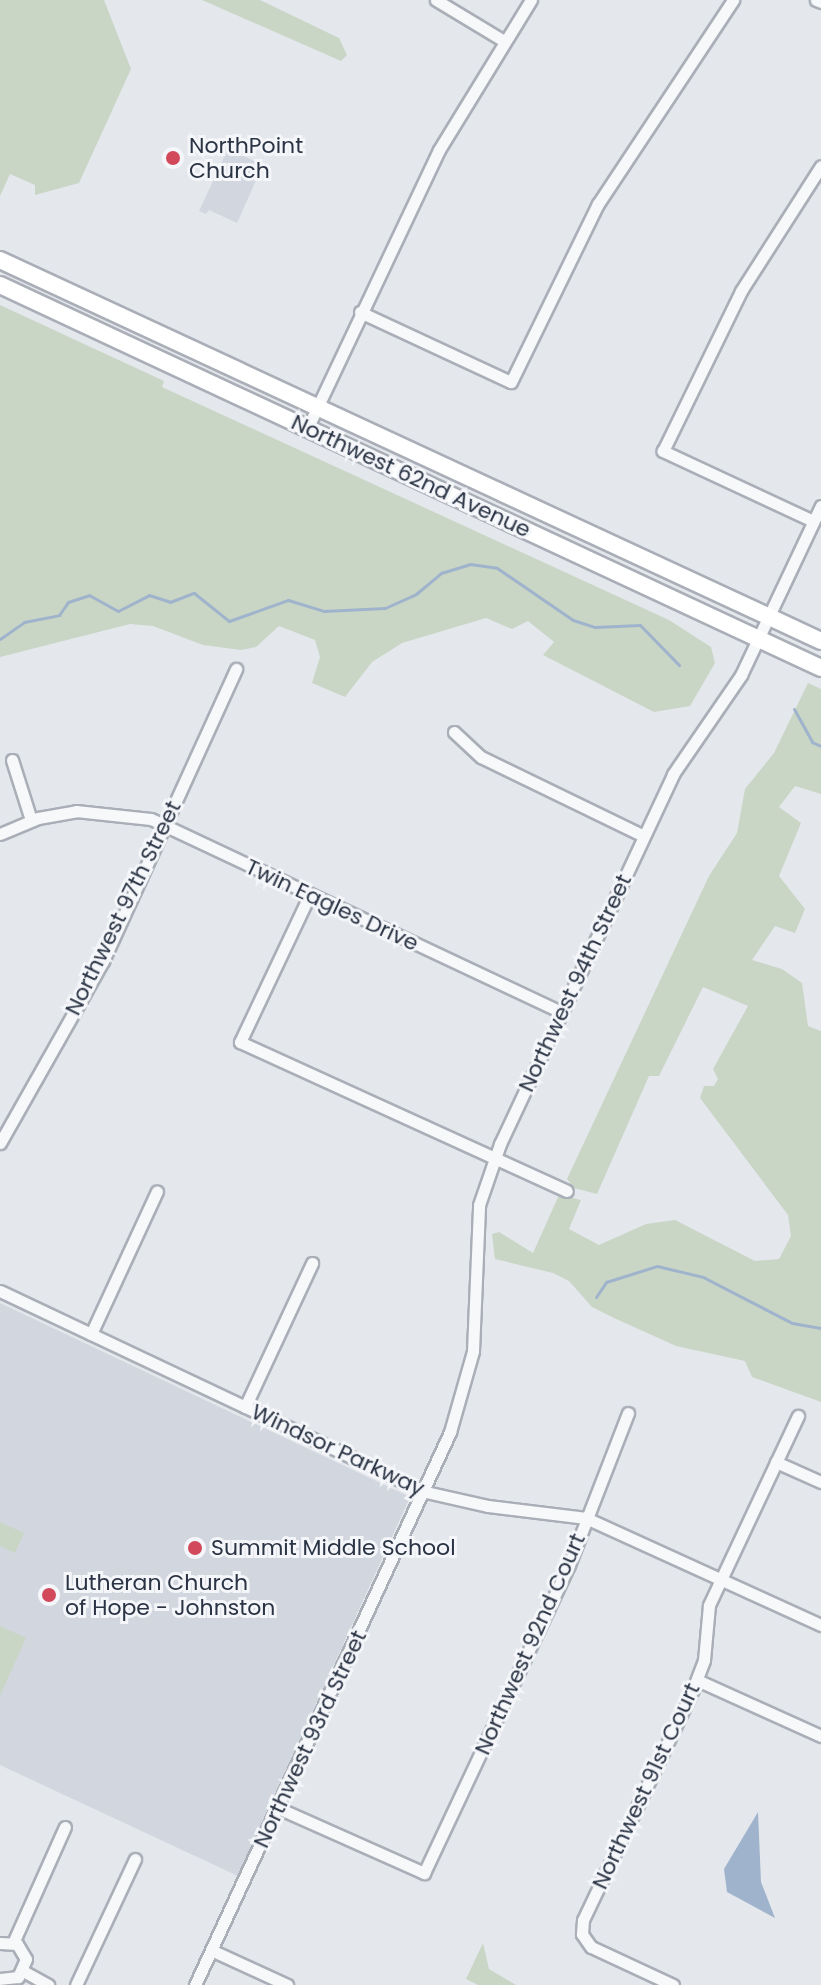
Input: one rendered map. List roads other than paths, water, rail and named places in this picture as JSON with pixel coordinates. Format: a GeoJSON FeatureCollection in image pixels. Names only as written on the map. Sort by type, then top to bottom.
{"type":"FeatureCollection","features":[{"type":"Feature","properties":{"kind":"street"},"geometry":{"type":"LineString","coordinates":[[436,0],[504,41]]}},
{"type":"Feature","properties":{"kind":"street"},"geometry":{"type":"LineString","coordinates":[[308,427],[439,150],[531,0]]}},
{"type":"Feature","properties":{"kind":"street"},"geometry":{"type":"LineString","coordinates":[[360,312],[511,382],[598,204],[733,0]]}},
{"type":"Feature","properties":{"kind":"street"},"geometry":{"type":"LineString","coordinates":[[813,521],[663,451],[741,291],[821,166]]}},
{"type":"Feature","properties":{"kind":"street","name":"Northwest 62nd Avenue"},"geometry":{"type":"LineString","coordinates":[[0,260],[821,641]]}},
{"type":"Feature","properties":{"kind":"street","name":"Northwest 62nd Avenue"},"geometry":{"type":"LineString","coordinates":[[0,285],[821,668]]}},
{"type":"Feature","properties":{"kind":"street","name":"Northwest 94th Street"},"geometry":{"type":"LineString","coordinates":[[426,1492],[450,1432],[473,1351],[479,1300],[476,1228],[495,1157],[682,757],[727,697],[758,640],[821,506]]}},
{"type":"Feature","properties":{"kind":"street","name":"Northwest 97th Street"},"geometry":{"type":"LineString","coordinates":[[0,1143],[103,961],[236,669]]}},
{"type":"Feature","properties":{"kind":"street"},"geometry":{"type":"LineString","coordinates":[[454,732],[481,757],[644,836]]}},
{"type":"Feature","properties":{"kind":"street"},"geometry":{"type":"LineString","coordinates":[[12,760],[31,820]]}},
{"type":"Feature","properties":{"kind":"street","name":"Twin Eagles Drive"},"geometry":{"type":"LineString","coordinates":[[0,834],[31,820],[99,811],[164,824],[561,1012]]}},
{"type":"Feature","properties":{"kind":"street"},"geometry":{"type":"LineString","coordinates":[[310,894],[240,1042],[567,1191]]}},
{"type":"Feature","properties":{"kind":"street"},"geometry":{"type":"LineString","coordinates":[[91,1334],[157,1191]]}},
{"type":"Feature","properties":{"kind":"street"},"geometry":{"type":"LineString","coordinates":[[245,1407],[312,1263]]}},
{"type":"Feature","properties":{"kind":"street","name":"Windsor Parkway"},"geometry":{"type":"LineString","coordinates":[[0,1291],[426,1492],[488,1506],[586,1518],[821,1625]]}},
{"type":"Feature","properties":{"kind":"street","name":"Northwest 92nd Court"},"geometry":{"type":"LineString","coordinates":[[278,1808],[424,1873],[554,1600],[628,1413]]}},
{"type":"Feature","properties":{"kind":"street","name":"Northwest 91st Court"},"geometry":{"type":"LineString","coordinates":[[673,1985],[591,1947],[582,1934],[583,1920],[697,1680],[704,1660],[709,1605],[798,1416]]}},
{"type":"Feature","properties":{"kind":"street"},"geometry":{"type":"LineString","coordinates":[[776,1462],[821,1482]]}},
{"type":"Feature","properties":{"kind":"street","name":"Northwest 93rd Street"},"geometry":{"type":"LineString","coordinates":[[195,1985],[426,1492]]}},
{"type":"Feature","properties":{"kind":"street"},"geometry":{"type":"LineString","coordinates":[[697,1680],[821,1736]]}},
{"type":"Feature","properties":{"kind":"street"},"geometry":{"type":"LineString","coordinates":[[0,1979],[11,1980],[23,1971],[25,1954],[6,1943],[65,1827]]}},
{"type":"Feature","properties":{"kind":"street"},"geometry":{"type":"LineString","coordinates":[[76,1985],[135,1859]]}},
{"type":"Feature","properties":{"kind":"street"},"geometry":{"type":"LineString","coordinates":[[211,1950],[287,1985]]}},
{"type":"Feature","properties":{"kind":"street"},"geometry":{"type":"LineString","coordinates":[[23,1971],[48,1985]]}},
{"type":"Feature","properties":{"kind":"water"},"geometry":{"type":"Polygon","coordinates":[[[758,1812],[761,1882],[775,1918],[727,1892],[724,1869],[758,1812]]]}},
{"type":"Feature","properties":{"kind":"waterway"},"geometry":{"type":"LineString","coordinates":[[0,639],[24,622],[59,615],[68,602],[89,595],[118,611],[149,595],[170,602],[194,593],[229,621],[288,600],[324,611],[385,608],[416,594],[441,573],[470,564],[497,568],[573,620],[595,627],[640,625],[679,665]]}},
{"type":"Feature","properties":{"kind":"waterway"},"geometry":{"type":"LineString","coordinates":[[794,709],[812,742],[821,746]]}},
{"type":"Feature","properties":{"kind":"waterway"},"geometry":{"type":"LineString","coordinates":[[596,1297],[606,1282],[657,1266],[703,1277],[792,1323],[821,1328]]}},
{"type":"Feature","properties":{"kind":"place","name":"NorthPoint Church"},"geometry":{"type":"Point","coordinates":[173,158]}},
{"type":"Feature","properties":{"kind":"place","name":"Summit Middle School"},"geometry":{"type":"Point","coordinates":[195,1548]}},
{"type":"Feature","properties":{"kind":"place","name":"Lutheran Church of Hope - Johnston"},"geometry":{"type":"Point","coordinates":[49,1595]}}]}
